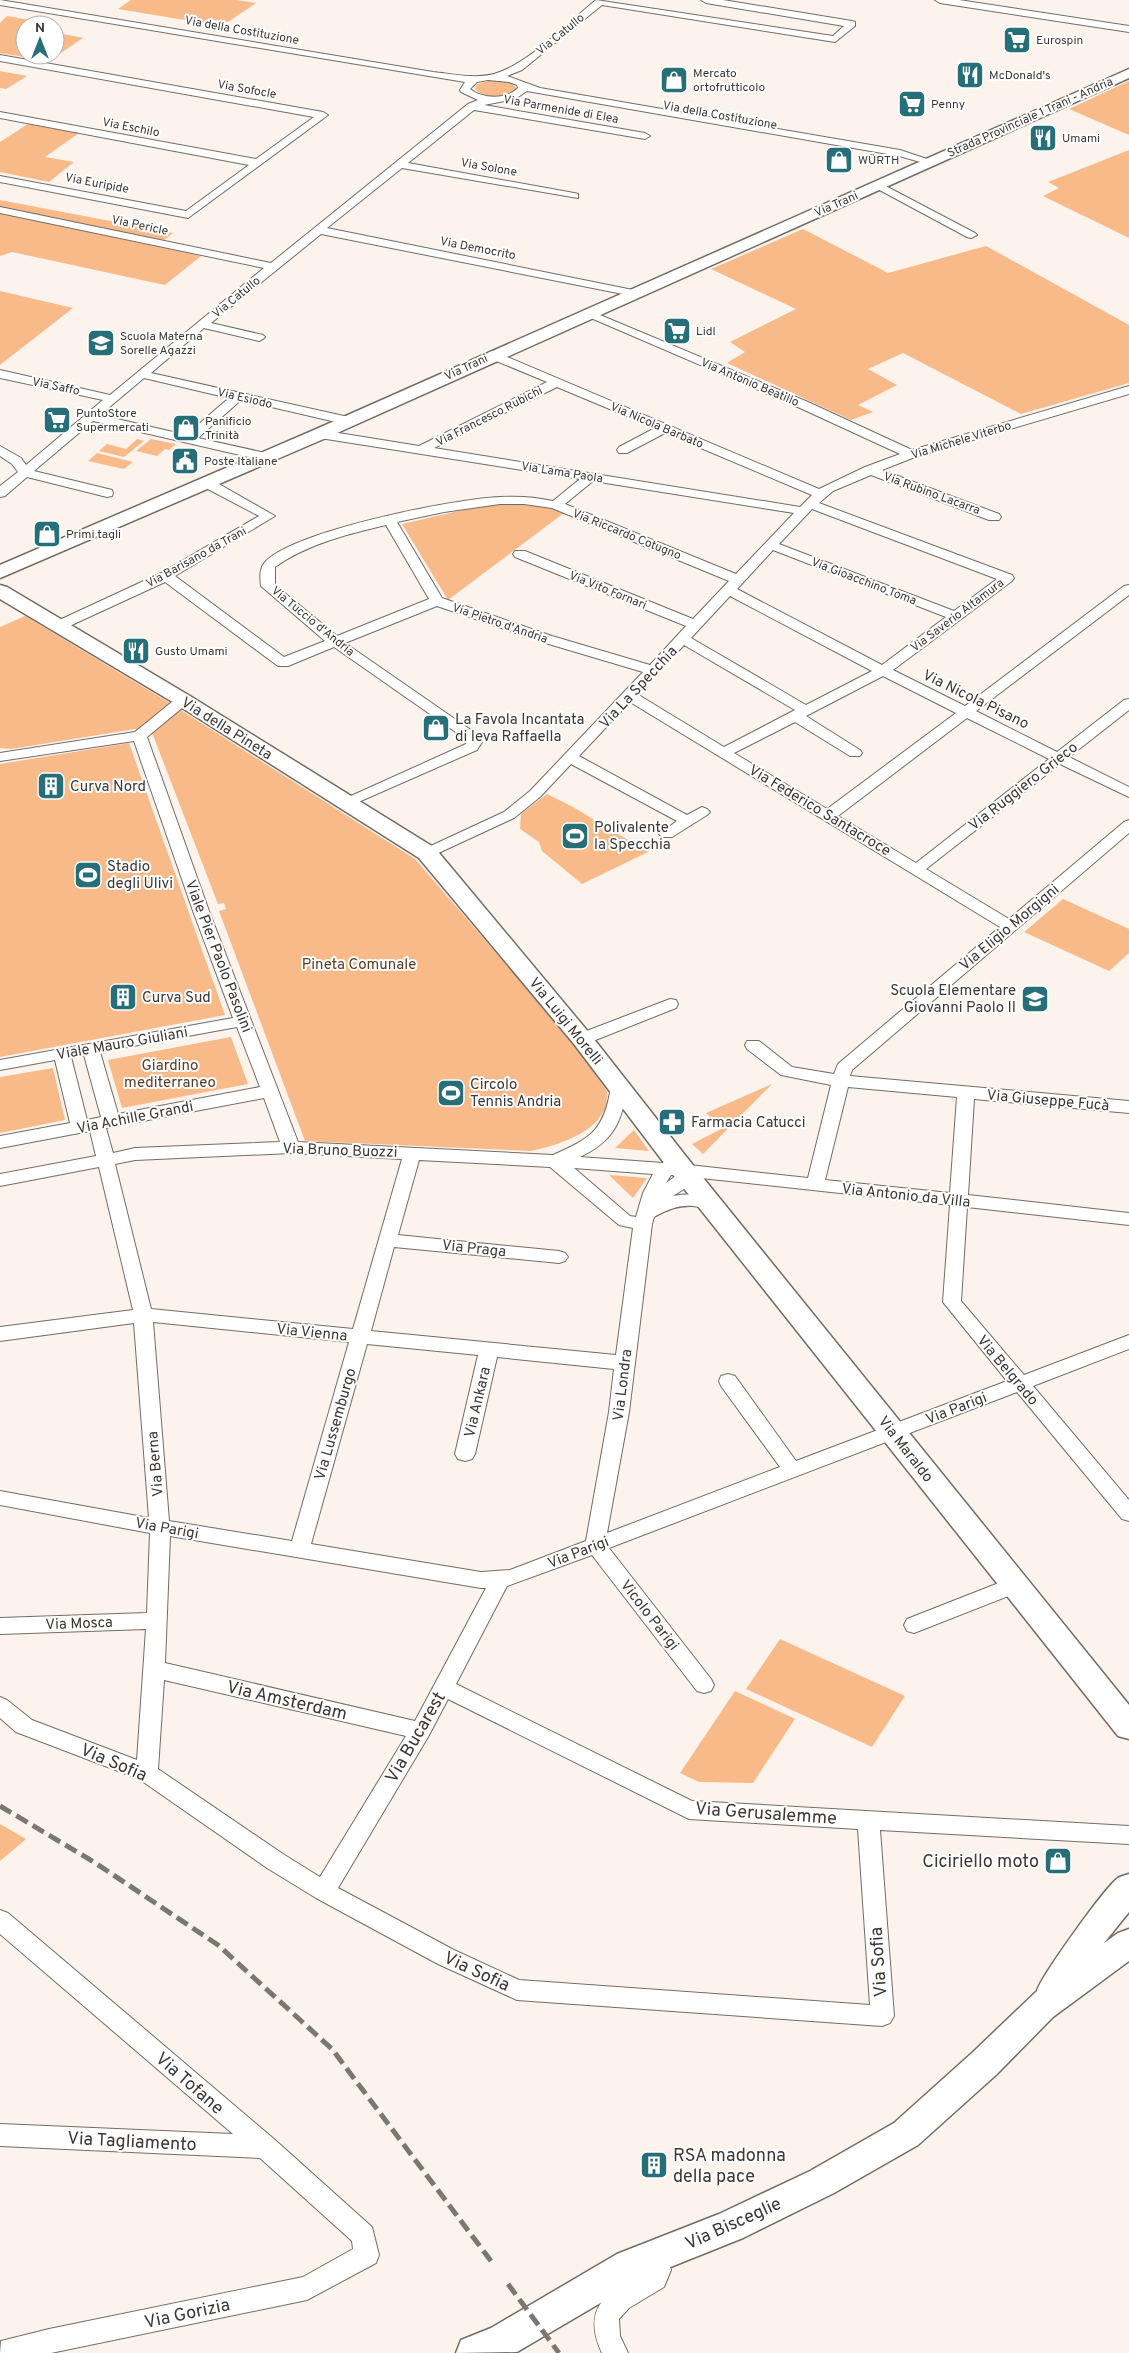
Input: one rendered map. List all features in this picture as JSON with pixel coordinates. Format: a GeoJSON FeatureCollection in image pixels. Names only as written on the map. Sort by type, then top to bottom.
{"type":"FeatureCollection","features":[{"type":"Feature","properties":{"kind":"main road","name":"Strada Provinciale 1 Trani - Andria"},"geometry":{"type":"LineString","coordinates":[[926,161],[1129,73]]}},
{"type":"Feature","properties":{"kind":"main road","name":"Via Trani"},"geometry":{"type":"LineString","coordinates":[[0,572],[320,434],[493,355],[878,185],[926,161]]}},
{"type":"Feature","properties":{"kind":"main road","name":"Via della Pineta"},"geometry":{"type":"LineString","coordinates":[[0,591],[183,700],[427,852],[447,875]]}},
{"type":"Feature","properties":{"kind":"main road","name":"Via Luigi Morelli"},"geometry":{"type":"LineString","coordinates":[[447,875],[582,1039],[682,1169]]}},
{"type":"Feature","properties":{"kind":"main road","name":"Via Maraldo"},"geometry":{"type":"LineString","coordinates":[[682,1169],[1129,1727]]}},
{"type":"Feature","properties":{"kind":"main road","name":"Via Bisceglie"},"geometry":{"type":"LineString","coordinates":[[1041,2007],[1093,1932],[1129,1888]]}},
{"type":"Feature","properties":{"kind":"main road","name":"Via Bisceglie"},"geometry":{"type":"LineString","coordinates":[[474,2353],[504,2340],[630,2266],[731,2226],[822,2182],[906,2134],[985,2063],[1041,2007],[1129,1943]]}},
{"type":"Feature","properties":{"kind":"street"},"geometry":{"type":"LineString","coordinates":[[601,1],[835,39],[852,24],[706,0]]}},
{"type":"Feature","properties":{"kind":"street"},"geometry":{"type":"LineString","coordinates":[[940,0],[1129,29]]}},
{"type":"Feature","properties":{"kind":"street","name":"Via Catullo"},"geometry":{"type":"LineString","coordinates":[[494,77],[518,68],[601,1]]}},
{"type":"Feature","properties":{"kind":"street","name":"Via della Costituzione"},"geometry":{"type":"LineString","coordinates":[[0,2],[459,79],[494,77],[548,92],[900,153],[926,161]]}},
{"type":"Feature","properties":{"kind":"street","name":"Via della Costituzione"},"geometry":{"type":"LineString","coordinates":[[0,7],[443,81],[470,98],[473,80],[481,78]]}},
{"type":"Feature","properties":{"kind":"street","name":"Via Sofocle"},"geometry":{"type":"LineString","coordinates":[[0,58],[323,115],[188,215]]}},
{"type":"Feature","properties":{"kind":"street"},"geometry":{"type":"LineString","coordinates":[[516,95],[521,92],[518,68]]}},
{"type":"Feature","properties":{"kind":"street","name":"Via della Costituzione"},"geometry":{"type":"LineString","coordinates":[[492,99],[516,95],[534,95],[895,158],[926,161]]}},
{"type":"Feature","properties":{"kind":"street","name":"Via Catullo"},"geometry":{"type":"LineString","coordinates":[[0,493],[141,374],[399,164],[470,98],[492,99]]}},
{"type":"Feature","properties":{"kind":"street","name":"Via Parmenide di Elea"},"geometry":{"type":"LineString","coordinates":[[470,98],[645,136]]}},
{"type":"Feature","properties":{"kind":"street","name":"Via Eschilo"},"geometry":{"type":"LineString","coordinates":[[0,115],[258,163]]}},
{"type":"Feature","properties":{"kind":"street","name":"Via Solone"},"geometry":{"type":"LineString","coordinates":[[399,164],[574,196]]}},
{"type":"Feature","properties":{"kind":"street","name":"Via Euripide"},"geometry":{"type":"LineString","coordinates":[[0,178],[188,215]]}},
{"type":"Feature","properties":{"kind":"street"},"geometry":{"type":"LineString","coordinates":[[878,185],[971,234]]}},
{"type":"Feature","properties":{"kind":"street","name":"Via Pericle"},"geometry":{"type":"LineString","coordinates":[[0,210],[274,267]]}},
{"type":"Feature","properties":{"kind":"street","name":"Via Democrito"},"geometry":{"type":"LineString","coordinates":[[318,230],[633,293]]}},
{"type":"Feature","properties":{"kind":"street","name":"Via Antonio Beatillo"},"geometry":{"type":"LineString","coordinates":[[588,313],[804,405],[911,454]]}},
{"type":"Feature","properties":{"kind":"street"},"geometry":{"type":"LineString","coordinates":[[202,324],[259,337]]}},
{"type":"Feature","properties":{"kind":"street","name":"Via Nicola Barbato"},"geometry":{"type":"LineString","coordinates":[[493,355],[665,428],[811,503]]}},
{"type":"Feature","properties":{"kind":"street","name":"Via Saffo"},"geometry":{"type":"LineString","coordinates":[[0,374],[113,399]]}},
{"type":"Feature","properties":{"kind":"street","name":"Via Esiodo"},"geometry":{"type":"LineString","coordinates":[[141,374],[349,421]]}},
{"type":"Feature","properties":{"kind":"street","name":"Via Francesco Rubichi"},"geometry":{"type":"LineString","coordinates":[[421,450],[557,382]]}},
{"type":"Feature","properties":{"kind":"street","name":"Via Michele Viterbo"},"geometry":{"type":"LineString","coordinates":[[811,503],[846,479],[911,454],[1129,390]]}},
{"type":"Feature","properties":{"kind":"street"},"geometry":{"type":"LineString","coordinates":[[189,439],[238,396]]}},
{"type":"Feature","properties":{"kind":"street"},"geometry":{"type":"LineString","coordinates":[[91,417],[266,457]]}},
{"type":"Feature","properties":{"kind":"street"},"geometry":{"type":"LineString","coordinates":[[623,450],[665,428]]}},
{"type":"Feature","properties":{"kind":"street","name":"Via Lama Paola"},"geometry":{"type":"LineString","coordinates":[[320,434],[590,477],[811,503]]}},
{"type":"Feature","properties":{"kind":"street"},"geometry":{"type":"LineString","coordinates":[[0,450],[17,461],[24,473],[107,493]]}},
{"type":"Feature","properties":{"kind":"street","name":"Via Rubino Lacarra"},"geometry":{"type":"LineString","coordinates":[[869,470],[994,516]]}},
{"type":"Feature","properties":{"kind":"street","name":"Via Riccardo Cotugno"},"geometry":{"type":"LineString","coordinates":[[590,477],[556,505],[734,585]]}},
{"type":"Feature","properties":{"kind":"street","name":"Via Barisano da Trani"},"geometry":{"type":"LineString","coordinates":[[58,626],[166,576],[269,516],[207,483]]}},
{"type":"Feature","properties":{"kind":"street","name":"Via Tuccio d'Andria"},"geometry":{"type":"LineString","coordinates":[[347,803],[472,747],[475,742],[473,738],[335,642],[268,586],[266,574],[270,564],[293,550],[320,540],[433,510],[492,500],[534,500],[556,505]]}},
{"type":"Feature","properties":{"kind":"street","name":"Via La Specchia"},"geometry":{"type":"LineString","coordinates":[[427,852],[509,815],[535,794],[811,503]]}},
{"type":"Feature","properties":{"kind":"street","name":"Via Saverio Altamura"},"geometry":{"type":"LineString","coordinates":[[725,752],[883,671],[1007,578],[811,503]]}},
{"type":"Feature","properties":{"kind":"street","name":"Via Pietro d'Andria"},"geometry":{"type":"LineString","coordinates":[[390,520],[437,601],[547,639],[653,670]]}},
{"type":"Feature","properties":{"kind":"street","name":"Via Gioacchino Toma"},"geometry":{"type":"LineString","coordinates":[[771,545],[957,617]]}},
{"type":"Feature","properties":{"kind":"street","name":"Via Vito Fornari"},"geometry":{"type":"LineString","coordinates":[[520,554],[696,625]]}},
{"type":"Feature","properties":{"kind":"street"},"geometry":{"type":"LineString","coordinates":[[166,576],[283,663],[437,601]]}},
{"type":"Feature","properties":{"kind":"street","name":"Via Nicola Pisano"},"geometry":{"type":"LineString","coordinates":[[734,585],[883,671],[1129,793]]}},
{"type":"Feature","properties":{"kind":"street"},"geometry":{"type":"LineString","coordinates":[[829,815],[1129,589]]}},
{"type":"Feature","properties":{"kind":"street"},"geometry":{"type":"LineString","coordinates":[[683,639],[802,713],[855,753]]}},
{"type":"Feature","properties":{"kind":"street","name":"Via Federico Santacroce"},"geometry":{"type":"LineString","coordinates":[[630,695],[1009,926]]}},
{"type":"Feature","properties":{"kind":"street"},"geometry":{"type":"LineString","coordinates":[[0,757],[139,736],[183,700]]}},
{"type":"Feature","properties":{"kind":"street","name":"Via Ruggiero Grieco"},"geometry":{"type":"LineString","coordinates":[[917,869],[1129,703]]}},
{"type":"Feature","properties":{"kind":"street","name":"Viale Pier Paolo Pasolini"},"geometry":{"type":"LineString","coordinates":[[139,736],[201,911],[291,1147]]}},
{"type":"Feature","properties":{"kind":"street"},"geometry":{"type":"LineString","coordinates":[[571,758],[688,821]]}},
{"type":"Feature","properties":{"kind":"street"},"geometry":{"type":"LineString","coordinates":[[667,834],[702,812]]}},
{"type":"Feature","properties":{"kind":"street","name":"Via Eligio Morgigni"},"geometry":{"type":"LineString","coordinates":[[815,1186],[844,1068],[1129,825]]}},
{"type":"Feature","properties":{"kind":"street"},"geometry":{"type":"LineString","coordinates":[[582,1039],[670,1004]]}},
{"type":"Feature","properties":{"kind":"street","name":"Viale Mauro Giuliani"},"geometry":{"type":"LineString","coordinates":[[0,1065],[244,1021]]}},
{"type":"Feature","properties":{"kind":"street","name":"Via Giuseppe Fucà"},"geometry":{"type":"LineString","coordinates":[[753,1045],[787,1071],[840,1081],[1129,1108]]}},
{"type":"Feature","properties":{"kind":"street"},"geometry":{"type":"LineString","coordinates":[[91,1049],[96,1124]]}},
{"type":"Feature","properties":{"kind":"street"},"geometry":{"type":"LineString","coordinates":[[62,1054],[96,1124]]}},
{"type":"Feature","properties":{"kind":"street"},"geometry":{"type":"LineString","coordinates":[[618,1087],[616,1109],[603,1135],[585,1149],[554,1160],[625,1221],[645,1218],[667,1202],[688,1199],[711,1203]]}},
{"type":"Feature","properties":{"kind":"street","name":"Via Achille Grandi"},"geometry":{"type":"LineString","coordinates":[[0,1142],[270,1091]]}},
{"type":"Feature","properties":{"kind":"street","name":"Via Giuseppe Fucà"},"geometry":{"type":"LineString","coordinates":[[959,1201],[966,1093]]}},
{"type":"Feature","properties":{"kind":"street","name":"Via Berna"},"geometry":{"type":"LineString","coordinates":[[96,1124],[143,1316],[160,1527],[157,1621],[147,1773]]}},
{"type":"Feature","properties":{"kind":"street","name":"Via Bruno Buozzi"},"geometry":{"type":"LineString","coordinates":[[0,1180],[135,1154],[291,1147],[554,1160],[682,1169]]}},
{"type":"Feature","properties":{"kind":"street","name":"Via Lussemburgo"},"geometry":{"type":"LineString","coordinates":[[299,1550],[389,1240],[412,1153]]}},
{"type":"Feature","properties":{"kind":"street"},"geometry":{"type":"LineString","coordinates":[[645,1218],[682,1169]]}},
{"type":"Feature","properties":{"kind":"street","name":"Via Antonio da Villa"},"geometry":{"type":"LineString","coordinates":[[682,1169],[815,1186],[1129,1219]]}},
{"type":"Feature","properties":{"kind":"street","name":"Via Belgrado"},"geometry":{"type":"LineString","coordinates":[[959,1201],[952,1302],[1129,1514]]}},
{"type":"Feature","properties":{"kind":"street","name":"Via Londra"},"geometry":{"type":"LineString","coordinates":[[595,1545],[619,1412],[624,1363],[645,1218]]}},
{"type":"Feature","properties":{"kind":"street","name":"Via Praga"},"geometry":{"type":"LineString","coordinates":[[389,1240],[559,1257]]}},
{"type":"Feature","properties":{"kind":"street","name":"Via Vienna"},"geometry":{"type":"LineString","coordinates":[[0,1334],[143,1316],[624,1363]]}},
{"type":"Feature","properties":{"kind":"street","name":"Via Parigi"},"geometry":{"type":"LineString","coordinates":[[0,1498],[160,1527],[481,1580],[500,1580],[1129,1342]]}},
{"type":"Feature","properties":{"kind":"street","name":"Via Ankara"},"geometry":{"type":"LineString","coordinates":[[465,1454],[489,1349]]}},
{"type":"Feature","properties":{"kind":"street"},"geometry":{"type":"LineString","coordinates":[[728,1381],[792,1470]]}},
{"type":"Feature","properties":{"kind":"street","name":"Vicolo Parigi"},"geometry":{"type":"LineString","coordinates":[[595,1545],[704,1685]]}},
{"type":"Feature","properties":{"kind":"street","name":"Via Bucarest"},"geometry":{"type":"LineString","coordinates":[[324,1891],[420,1731],[500,1580]]}},
{"type":"Feature","properties":{"kind":"street"},"geometry":{"type":"LineString","coordinates":[[914,1625],[1014,1585]]}},
{"type":"Feature","properties":{"kind":"street","name":"Via Mosca"},"geometry":{"type":"LineString","coordinates":[[0,1626],[157,1621]]}},
{"type":"Feature","properties":{"kind":"street","name":"Via Amsterdam"},"geometry":{"type":"LineString","coordinates":[[154,1669],[420,1731]]}},
{"type":"Feature","properties":{"kind":"street","name":"Via Gerusalemme"},"geometry":{"type":"LineString","coordinates":[[443,1687],[689,1810],[1125,1837]]}},
{"type":"Feature","properties":{"kind":"street","name":"Via Sofia"},"geometry":{"type":"LineString","coordinates":[[0,1706],[24,1726],[147,1773],[276,1861],[324,1891],[446,1957],[517,1990],[882,2016],[868,1820]]}},
{"type":"Feature","properties":{"kind":"street","name":"Via Tofane"},"geometry":{"type":"LineString","coordinates":[[0,1920],[264,2147],[363,2235],[367,2256]]}},
{"type":"Feature","properties":{"kind":"street","name":"Via Tagliamento"},"geometry":{"type":"LineString","coordinates":[[0,2135],[264,2147]]}},
{"type":"Feature","properties":{"kind":"street","name":"Via Gorizia"},"geometry":{"type":"LineString","coordinates":[[1,2353],[49,2341],[307,2288],[367,2256]]}},
{"type":"Feature","properties":{"kind":"street"},"geometry":{"type":"LineString","coordinates":[[615,2353],[606,2337],[605,2320],[609,2309],[616,2301],[655,2279],[659,2270],[655,2256]]}},
{"type":"Feature","properties":{"kind":"green space"},"geometry":{"type":"Polygon","coordinates":[[[131,0],[237,0],[256,3],[228,22],[209,19],[203,23],[118,9],[131,0]]]}},
{"type":"Feature","properties":{"kind":"green space"},"geometry":{"type":"Polygon","coordinates":[[[7,16],[15,17],[15,55],[0,53],[0,23],[7,16]]]}},
{"type":"Feature","properties":{"kind":"green space"},"geometry":{"type":"Polygon","coordinates":[[[65,34],[83,38],[65,50],[65,34]]]}},
{"type":"Feature","properties":{"kind":"green space"},"geometry":{"type":"Polygon","coordinates":[[[0,71],[27,76],[6,89],[0,88],[0,71]]]}},
{"type":"Feature","properties":{"kind":"green space"},"geometry":{"type":"Polygon","coordinates":[[[493,80],[512,83],[516,88],[502,96],[484,95],[475,89],[477,84],[493,80]]]}},
{"type":"Feature","properties":{"kind":"green space"},"geometry":{"type":"Polygon","coordinates":[[[1129,81],[1129,135],[1069,109],[1129,81]]]}},
{"type":"Feature","properties":{"kind":"green space"},"geometry":{"type":"Polygon","coordinates":[[[28,124],[79,133],[45,157],[74,162],[49,182],[0,172],[0,142],[28,124]]]}},
{"type":"Feature","properties":{"kind":"green space"},"geometry":{"type":"Polygon","coordinates":[[[1129,150],[1129,238],[1043,196],[1059,188],[1048,182],[1129,150]]]}},
{"type":"Feature","properties":{"kind":"green space"},"geometry":{"type":"Polygon","coordinates":[[[0,200],[173,233],[164,240],[0,207],[0,200]]]}},
{"type":"Feature","properties":{"kind":"green space"},"geometry":{"type":"Polygon","coordinates":[[[0,213],[201,256],[165,285],[12,252],[0,256],[0,213]]]}},
{"type":"Feature","properties":{"kind":"green space"},"geometry":{"type":"Polygon","coordinates":[[[803,229],[888,273],[986,246],[1129,325],[1129,383],[1021,414],[903,353],[868,369],[897,385],[858,405],[873,412],[851,420],[727,363],[745,352],[730,342],[796,309],[711,269],[803,229]]]}},
{"type":"Feature","properties":{"kind":"green space"},"geometry":{"type":"Polygon","coordinates":[[[0,291],[73,308],[0,365],[0,291]]]}},
{"type":"Feature","properties":{"kind":"green space"},"geometry":{"type":"Polygon","coordinates":[[[137,439],[144,441],[124,457],[99,451],[107,444],[126,449],[137,439]]]}},
{"type":"Feature","properties":{"kind":"green space"},"geometry":{"type":"Polygon","coordinates":[[[151,439],[176,444],[169,450],[165,449],[157,456],[136,451],[151,439]]]}},
{"type":"Feature","properties":{"kind":"green space"},"geometry":{"type":"Polygon","coordinates":[[[97,453],[133,462],[124,469],[88,461],[97,453]]]}},
{"type":"Feature","properties":{"kind":"green space"},"geometry":{"type":"Polygon","coordinates":[[[527,504],[544,506],[564,513],[448,600],[402,524],[485,505],[527,504]]]}},
{"type":"Feature","properties":{"kind":"green space","name":"Pineta Comunale"},"geometry":{"type":"Polygon","coordinates":[[[25,616],[165,700],[415,859],[568,1036],[607,1091],[606,1104],[601,1116],[581,1133],[569,1139],[531,1151],[305,1141],[219,911],[226,909],[224,903],[218,904],[153,735],[135,729],[11,749],[0,748],[0,627],[25,616]]]}},
{"type":"Feature","properties":{"kind":"green space","name":"Stadio degli Ulivi"},"geometry":{"type":"Polygon","coordinates":[[[129,743],[225,1015],[0,1057],[0,764],[129,743]]]}},
{"type":"Feature","properties":{"kind":"green space","name":"Polivalente la Specchia"},"geometry":{"type":"Polygon","coordinates":[[[547,794],[573,807],[648,852],[582,884],[542,851],[539,842],[520,829],[521,814],[547,794]]]}},
{"type":"Feature","properties":{"kind":"green space"},"geometry":{"type":"Polygon","coordinates":[[[1063,899],[1129,929],[1129,953],[1109,971],[1024,932],[1063,899]]]}},
{"type":"Feature","properties":{"kind":"green space","name":"Giardino mediterraneo"},"geometry":{"type":"Polygon","coordinates":[[[231,1037],[248,1084],[122,1108],[108,1060],[231,1037]]]}},
{"type":"Feature","properties":{"kind":"green space"},"geometry":{"type":"Polygon","coordinates":[[[53,1068],[65,1120],[0,1133],[0,1077],[53,1068]]]}},
{"type":"Feature","properties":{"kind":"green space"},"geometry":{"type":"Polygon","coordinates":[[[772,1084],[703,1154],[692,1144],[723,1128],[706,1113],[772,1084]]]}},
{"type":"Feature","properties":{"kind":"green space"},"geometry":{"type":"Polygon","coordinates":[[[634,1130],[649,1151],[615,1148],[634,1130]]]}},
{"type":"Feature","properties":{"kind":"green space"},"geometry":{"type":"Polygon","coordinates":[[[609,1175],[647,1178],[633,1198],[609,1175]]]}},
{"type":"Feature","properties":{"kind":"green space"},"geometry":{"type":"Polygon","coordinates":[[[780,1639],[905,1696],[872,1747],[746,1689],[780,1639]]]}},
{"type":"Feature","properties":{"kind":"green space"},"geometry":{"type":"Polygon","coordinates":[[[735,1691],[795,1719],[753,1783],[699,1782],[680,1773],[735,1691]]]}},
{"type":"Feature","properties":{"kind":"green space"},"geometry":{"type":"Polygon","coordinates":[[[0,1824],[26,1839],[0,1861],[0,1824]]]}},
{"type":"Feature","properties":{"kind":"railway"},"geometry":{"type":"LineString","coordinates":[[0,1806],[94,1862],[218,1945],[332,2049],[494,2265]]}},
{"type":"Feature","properties":{"kind":"railway"},"geometry":{"type":"LineString","coordinates":[[508,2284],[559,2353]]}},
{"type":"Feature","properties":{"kind":"place","name":"Eurospin"},"geometry":{"type":"Point","coordinates":[1017,40]}},
{"type":"Feature","properties":{"kind":"place","name":"McDonald's"},"geometry":{"type":"Point","coordinates":[970,75]}},
{"type":"Feature","properties":{"kind":"place","name":"Mercato ortofrutticolo"},"geometry":{"type":"Point","coordinates":[674,80]}},
{"type":"Feature","properties":{"kind":"place","name":"Penny"},"geometry":{"type":"Point","coordinates":[912,104]}},
{"type":"Feature","properties":{"kind":"place","name":"Umami"},"geometry":{"type":"Point","coordinates":[1043,138]}},
{"type":"Feature","properties":{"kind":"place","name":"WÜRTH"},"geometry":{"type":"Point","coordinates":[839,160]}},
{"type":"Feature","properties":{"kind":"place","name":"Lidl"},"geometry":{"type":"Point","coordinates":[677,331]}},
{"type":"Feature","properties":{"kind":"place","name":"Scuola Materna Sorelle Agazzi"},"geometry":{"type":"Point","coordinates":[101,343]}},
{"type":"Feature","properties":{"kind":"place","name":"PuntoStore Supermercati"},"geometry":{"type":"Point","coordinates":[57,420]}},
{"type":"Feature","properties":{"kind":"place","name":"Panificio Trinità"},"geometry":{"type":"Point","coordinates":[186,428]}},
{"type":"Feature","properties":{"kind":"place","name":"Poste Italiane"},"geometry":{"type":"Point","coordinates":[185,461]}},
{"type":"Feature","properties":{"kind":"place","name":"Primi tagli"},"geometry":{"type":"Point","coordinates":[47,534]}},
{"type":"Feature","properties":{"kind":"place","name":"Gusto Umami"},"geometry":{"type":"Point","coordinates":[136,651]}},
{"type":"Feature","properties":{"kind":"place","name":"La Favola Incantata di Ieva Raffaella"},"geometry":{"type":"Point","coordinates":[436,728]}},
{"type":"Feature","properties":{"kind":"place","name":"Curva Nord"},"geometry":{"type":"Point","coordinates":[51,786]}},
{"type":"Feature","properties":{"kind":"place","name":"Polivalente la Specchia"},"geometry":{"type":"Point","coordinates":[575,836]}},
{"type":"Feature","properties":{"kind":"place","name":"Stadio degli Ulivi"},"geometry":{"type":"Point","coordinates":[88,875]}},
{"type":"Feature","properties":{"kind":"place","name":"Curva Sud"},"geometry":{"type":"Point","coordinates":[123,997]}},
{"type":"Feature","properties":{"kind":"place","name":"Scuola Elementare Giovanni Paolo II"},"geometry":{"type":"Point","coordinates":[1035,999]}},
{"type":"Feature","properties":{"kind":"place","name":"Circolo Tennis Andria"},"geometry":{"type":"Point","coordinates":[451,1093]}},
{"type":"Feature","properties":{"kind":"place","name":"Farmacia Catucci"},"geometry":{"type":"Point","coordinates":[672,1122]}},
{"type":"Feature","properties":{"kind":"place","name":"Ciciriello moto"},"geometry":{"type":"Point","coordinates":[1058,1861]}},
{"type":"Feature","properties":{"kind":"place","name":"RSA madonna della pace"},"geometry":{"type":"Point","coordinates":[654,2165]}}]}
